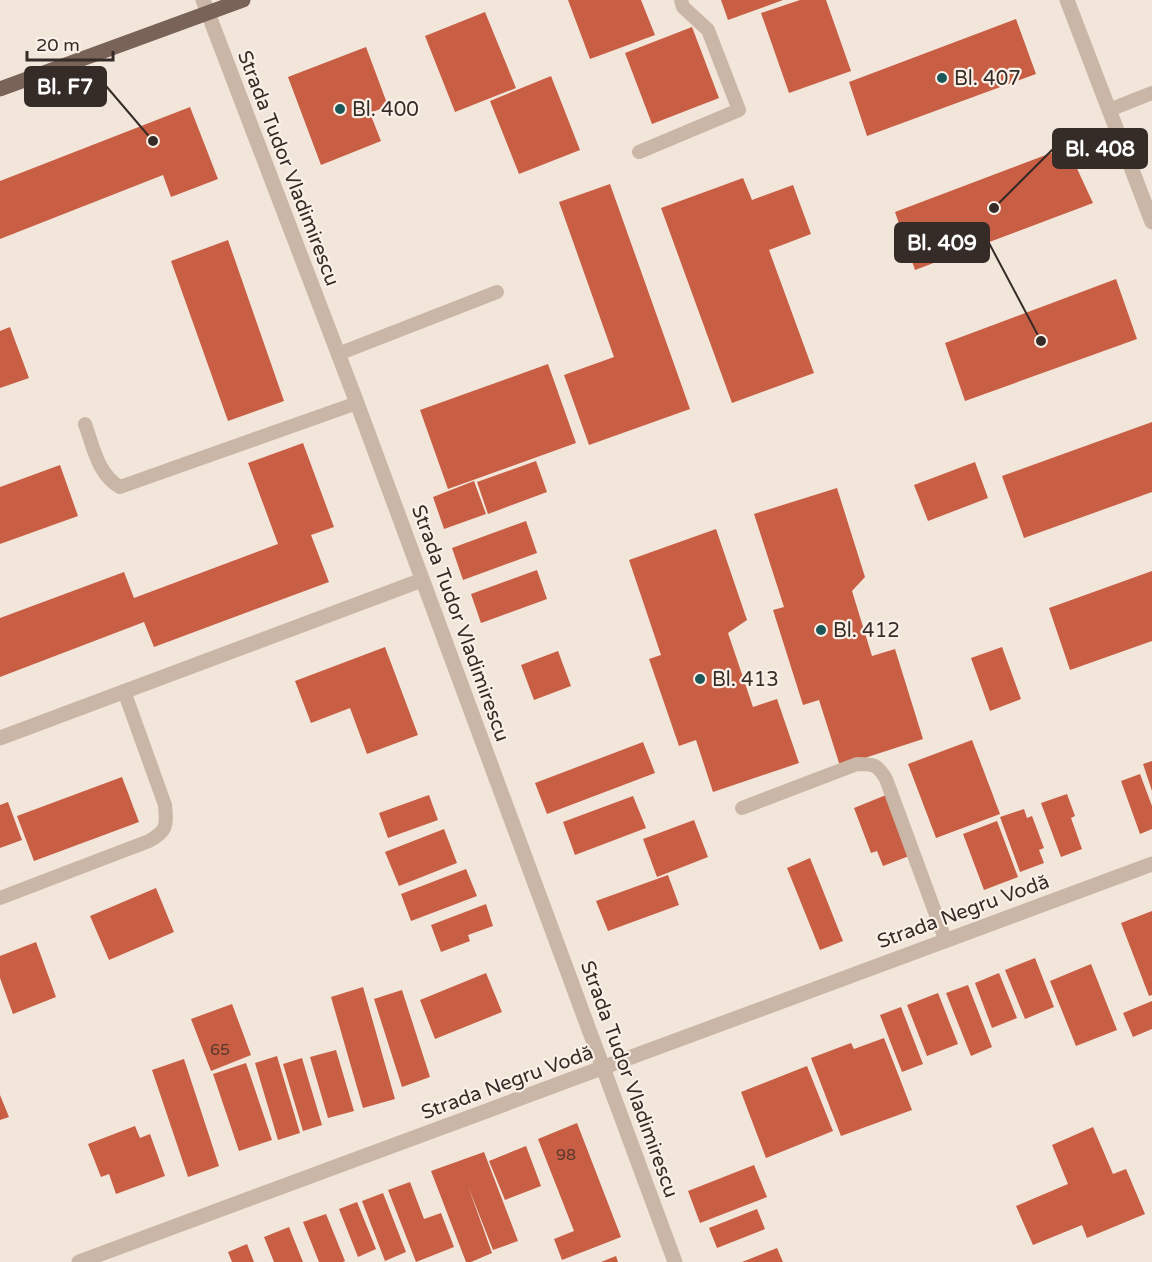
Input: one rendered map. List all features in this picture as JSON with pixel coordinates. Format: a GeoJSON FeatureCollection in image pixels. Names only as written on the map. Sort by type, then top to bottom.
{"type":"FeatureCollection","features":[{"type":"Feature","properties":{"kind":"main road"},"geometry":{"type":"LineString","coordinates":[[0,89],[205,6],[243,0]]}},
{"type":"Feature","properties":{"kind":"street"},"geometry":{"type":"LineString","coordinates":[[1067,0],[1152,222]]}},
{"type":"Feature","properties":{"kind":"street","name":"Strada Tudor Vladimirescu"},"geometry":{"type":"LineString","coordinates":[[205,6],[357,403],[675,1262]]}},
{"type":"Feature","properties":{"kind":"street"},"geometry":{"type":"LineString","coordinates":[[0,738],[422,580]]}},
{"type":"Feature","properties":{"kind":"street","name":"Strada Negru Vodă"},"geometry":{"type":"LineString","coordinates":[[79,1262],[1152,864]]}},
{"type":"Feature","properties":{"kind":"lane"},"geometry":{"type":"LineString","coordinates":[[639,152],[739,110],[708,30],[683,8],[681,0]]}},
{"type":"Feature","properties":{"kind":"lane"},"geometry":{"type":"LineString","coordinates":[[1109,110],[1152,93]]}},
{"type":"Feature","properties":{"kind":"lane"},"geometry":{"type":"LineString","coordinates":[[338,354],[498,292]]}},
{"type":"Feature","properties":{"kind":"lane"},"geometry":{"type":"LineString","coordinates":[[85,424],[102,470],[110,481],[120,487],[357,403]]}},
{"type":"Feature","properties":{"kind":"lane"},"geometry":{"type":"LineString","coordinates":[[0,898],[149,842],[162,834],[167,821],[165,805],[124,691]]}},
{"type":"Feature","properties":{"kind":"lane"},"geometry":{"type":"LineString","coordinates":[[742,808],[857,764],[873,764],[886,779],[945,939]]}},
{"type":"Feature","properties":{"kind":"building"},"geometry":{"type":"Polygon","coordinates":[[[568,0],[641,0],[655,35],[590,59],[568,0]]]}},
{"type":"Feature","properties":{"kind":"building"},"geometry":{"type":"Polygon","coordinates":[[[721,0],[783,0],[728,20],[721,0]]]}},
{"type":"Feature","properties":{"kind":"building"},"geometry":{"type":"Polygon","coordinates":[[[800,0],[826,0],[851,71],[789,93],[761,13],[800,0]]]}},
{"type":"Feature","properties":{"kind":"building"},"geometry":{"type":"Polygon","coordinates":[[[485,12],[516,88],[455,112],[425,36],[485,12]]]}},
{"type":"Feature","properties":{"kind":"building","name":"Bl. 407"},"geometry":{"type":"Polygon","coordinates":[[[1016,19],[1036,74],[867,136],[849,82],[1016,19]]]}},
{"type":"Feature","properties":{"kind":"building"},"geometry":{"type":"Polygon","coordinates":[[[692,27],[719,98],[652,124],[625,53],[692,27]]]}},
{"type":"Feature","properties":{"kind":"building","name":"Bl. 400"},"geometry":{"type":"Polygon","coordinates":[[[366,47],[388,106],[370,113],[381,141],[321,165],[288,77],[366,47]]]}},
{"type":"Feature","properties":{"kind":"building"},"geometry":{"type":"Polygon","coordinates":[[[551,76],[580,150],[519,174],[490,101],[551,76]]]}},
{"type":"Feature","properties":{"kind":"building"},"geometry":{"type":"Polygon","coordinates":[[[190,107],[218,179],[171,197],[163,175],[0,239],[0,181],[190,107]]]}},
{"type":"Feature","properties":{"kind":"building"},"geometry":{"type":"Polygon","coordinates":[[[1067,147],[1093,203],[915,270],[895,212],[1067,147]]]}},
{"type":"Feature","properties":{"kind":"building"},"geometry":{"type":"Polygon","coordinates":[[[743,178],[752,200],[793,185],[811,234],[769,250],[814,373],[732,403],[661,208],[743,178]]]}},
{"type":"Feature","properties":{"kind":"building"},"geometry":{"type":"Polygon","coordinates":[[[610,184],[690,409],[589,445],[564,375],[614,357],[559,202],[610,184]]]}},
{"type":"Feature","properties":{"kind":"building"},"geometry":{"type":"Polygon","coordinates":[[[228,240],[284,401],[228,421],[171,261],[228,240]]]}},
{"type":"Feature","properties":{"kind":"building"},"geometry":{"type":"Polygon","coordinates":[[[1116,279],[1137,339],[965,401],[945,343],[1116,279]]]}},
{"type":"Feature","properties":{"kind":"building"},"geometry":{"type":"Polygon","coordinates":[[[10,327],[29,378],[0,388],[0,331],[10,327]]]}},
{"type":"Feature","properties":{"kind":"building"},"geometry":{"type":"Polygon","coordinates":[[[548,364],[576,443],[448,489],[420,410],[548,364]]]}},
{"type":"Feature","properties":{"kind":"building"},"geometry":{"type":"Polygon","coordinates":[[[1152,422],[1152,492],[1024,538],[1002,476],[1152,422]]]}},
{"type":"Feature","properties":{"kind":"building"},"geometry":{"type":"Polygon","coordinates":[[[303,443],[334,527],[311,535],[329,582],[154,647],[144,622],[0,677],[0,618],[124,572],[134,598],[278,544],[248,463],[303,443]]]}},
{"type":"Feature","properties":{"kind":"building"},"geometry":{"type":"Polygon","coordinates":[[[536,461],[547,492],[488,514],[477,482],[536,461]]]}},
{"type":"Feature","properties":{"kind":"building"},"geometry":{"type":"Polygon","coordinates":[[[975,462],[988,498],[928,521],[914,485],[975,462]]]}},
{"type":"Feature","properties":{"kind":"building"},"geometry":{"type":"Polygon","coordinates":[[[60,465],[78,516],[0,544],[0,487],[60,465]]]}},
{"type":"Feature","properties":{"kind":"building"},"geometry":{"type":"Polygon","coordinates":[[[474,481],[486,514],[444,529],[433,497],[474,481]]]}},
{"type":"Feature","properties":{"kind":"building","name":"Bl. 412"},"geometry":{"type":"Polygon","coordinates":[[[837,488],[865,577],[852,591],[872,656],[895,649],[923,739],[840,766],[819,700],[803,705],[773,610],[784,607],[754,514],[837,488]]]}},
{"type":"Feature","properties":{"kind":"building"},"geometry":{"type":"Polygon","coordinates":[[[526,521],[537,553],[463,580],[452,548],[526,521]]]}},
{"type":"Feature","properties":{"kind":"building","name":"Bl. 413"},"geometry":{"type":"Polygon","coordinates":[[[716,529],[747,620],[728,633],[753,707],[777,699],[799,763],[713,792],[696,740],[679,746],[649,659],[661,655],[629,560],[716,529]]]}},
{"type":"Feature","properties":{"kind":"building"},"geometry":{"type":"Polygon","coordinates":[[[537,570],[547,599],[481,623],[471,594],[537,570]]]}},
{"type":"Feature","properties":{"kind":"building"},"geometry":{"type":"Polygon","coordinates":[[[1152,571],[1152,641],[1070,670],[1049,608],[1152,571]]]}},
{"type":"Feature","properties":{"kind":"building"},"geometry":{"type":"Polygon","coordinates":[[[385,647],[418,735],[367,754],[350,708],[311,723],[295,681],[385,647]]]}},
{"type":"Feature","properties":{"kind":"building"},"geometry":{"type":"Polygon","coordinates":[[[1002,647],[1021,699],[990,711],[971,658],[1002,647]]]}},
{"type":"Feature","properties":{"kind":"building"},"geometry":{"type":"Polygon","coordinates":[[[558,651],[571,686],[534,700],[521,665],[558,651]]]}},
{"type":"Feature","properties":{"kind":"building"},"geometry":{"type":"Polygon","coordinates":[[[972,740],[1000,814],[936,838],[908,764],[972,740]]]}},
{"type":"Feature","properties":{"kind":"building"},"geometry":{"type":"Polygon","coordinates":[[[643,742],[655,773],[547,814],[535,783],[643,742]]]}},
{"type":"Feature","properties":{"kind":"building"},"geometry":{"type":"Polygon","coordinates":[[[1152,761],[1152,791],[1143,764],[1152,761]]]}},
{"type":"Feature","properties":{"kind":"building"},"geometry":{"type":"Polygon","coordinates":[[[1140,774],[1152,806],[1152,829],[1140,834],[1121,781],[1140,774]]]}},
{"type":"Feature","properties":{"kind":"building"},"geometry":{"type":"Polygon","coordinates":[[[122,777],[139,822],[34,861],[17,816],[122,777]]]}},
{"type":"Feature","properties":{"kind":"building"},"geometry":{"type":"Polygon","coordinates":[[[1067,794],[1075,816],[1071,818],[1082,849],[1061,857],[1041,803],[1067,794]]]}},
{"type":"Feature","properties":{"kind":"building"},"geometry":{"type":"Polygon","coordinates":[[[429,795],[438,820],[388,838],[379,813],[429,795]]]}},
{"type":"Feature","properties":{"kind":"building"},"geometry":{"type":"Polygon","coordinates":[[[886,795],[909,856],[883,866],[877,851],[871,853],[854,808],[886,795]]]}},
{"type":"Feature","properties":{"kind":"building"},"geometry":{"type":"Polygon","coordinates":[[[633,796],[646,828],[575,855],[563,822],[633,796]]]}},
{"type":"Feature","properties":{"kind":"building"},"geometry":{"type":"Polygon","coordinates":[[[8,802],[22,840],[0,848],[0,805],[8,802]]]}},
{"type":"Feature","properties":{"kind":"building"},"geometry":{"type":"Polygon","coordinates":[[[1024,809],[1027,818],[1032,816],[1044,848],[1039,850],[1044,863],[1020,872],[1000,817],[1024,809]]]}},
{"type":"Feature","properties":{"kind":"building"},"geometry":{"type":"Polygon","coordinates":[[[694,820],[708,857],[657,877],[643,839],[694,820]]]}},
{"type":"Feature","properties":{"kind":"building"},"geometry":{"type":"Polygon","coordinates":[[[997,821],[1018,877],[984,890],[963,834],[997,821]]]}},
{"type":"Feature","properties":{"kind":"building"},"geometry":{"type":"Polygon","coordinates":[[[444,829],[457,863],[399,886],[385,852],[444,829]]]}},
{"type":"Feature","properties":{"kind":"building"},"geometry":{"type":"Polygon","coordinates":[[[810,858],[843,941],[820,950],[787,868],[810,858]]]}},
{"type":"Feature","properties":{"kind":"building"},"geometry":{"type":"Polygon","coordinates":[[[466,869],[477,896],[411,921],[401,894],[466,869]]]}},
{"type":"Feature","properties":{"kind":"building"},"geometry":{"type":"Polygon","coordinates":[[[668,875],[679,905],[608,931],[596,901],[668,875]]]}},
{"type":"Feature","properties":{"kind":"building"},"geometry":{"type":"Polygon","coordinates":[[[156,888],[174,932],[109,960],[90,916],[156,888]]]}},
{"type":"Feature","properties":{"kind":"building"},"geometry":{"type":"Polygon","coordinates":[[[486,904],[493,926],[468,935],[470,941],[441,952],[431,925],[486,904]]]}},
{"type":"Feature","properties":{"kind":"building"},"geometry":{"type":"Polygon","coordinates":[[[1152,911],[1152,995],[1149,996],[1121,923],[1152,911]]]}},
{"type":"Feature","properties":{"kind":"building"},"geometry":{"type":"Polygon","coordinates":[[[36,942],[56,997],[13,1014],[0,978],[0,956],[36,942]]]}},
{"type":"Feature","properties":{"kind":"building"},"geometry":{"type":"Polygon","coordinates":[[[1035,958],[1054,1007],[1025,1019],[1005,970],[1035,958]]]}},
{"type":"Feature","properties":{"kind":"building"},"geometry":{"type":"Polygon","coordinates":[[[1091,964],[1117,1030],[1076,1046],[1050,981],[1091,964]]]}},
{"type":"Feature","properties":{"kind":"building"},"geometry":{"type":"Polygon","coordinates":[[[486,973],[502,1012],[435,1039],[420,1000],[486,973]]]}},
{"type":"Feature","properties":{"kind":"building"},"geometry":{"type":"Polygon","coordinates":[[[999,973],[1017,1018],[992,1028],[975,983],[999,973]]]}},
{"type":"Feature","properties":{"kind":"building"},"geometry":{"type":"Polygon","coordinates":[[[968,985],[992,1047],[971,1056],[946,993],[968,985]]]}},
{"type":"Feature","properties":{"kind":"building"},"geometry":{"type":"Polygon","coordinates":[[[363,987],[395,1099],[363,1108],[331,997],[363,987]]]}},
{"type":"Feature","properties":{"kind":"building"},"geometry":{"type":"Polygon","coordinates":[[[402,990],[430,1077],[402,1087],[374,999],[402,990]]]}},
{"type":"Feature","properties":{"kind":"building"},"geometry":{"type":"Polygon","coordinates":[[[938,993],[958,1044],[927,1056],[907,1005],[938,993]]]}},
{"type":"Feature","properties":{"kind":"building"},"geometry":{"type":"Polygon","coordinates":[[[1152,1001],[1152,1029],[1133,1037],[1123,1013],[1152,1001]]]}},
{"type":"Feature","properties":{"kind":"building"},"geometry":{"type":"Polygon","coordinates":[[[232,1004],[251,1055],[211,1071],[191,1019],[232,1004]]]}},
{"type":"Feature","properties":{"kind":"building"},"geometry":{"type":"Polygon","coordinates":[[[901,1007],[923,1064],[902,1072],[880,1015],[901,1007]]]}},
{"type":"Feature","properties":{"kind":"building"},"geometry":{"type":"Polygon","coordinates":[[[884,1038],[912,1110],[841,1136],[811,1058],[851,1043],[854,1049],[884,1038]]]}},
{"type":"Feature","properties":{"kind":"building"},"geometry":{"type":"Polygon","coordinates":[[[336,1050],[354,1111],[328,1118],[310,1057],[336,1050]]]}},
{"type":"Feature","properties":{"kind":"building"},"geometry":{"type":"Polygon","coordinates":[[[277,1056],[300,1133],[278,1140],[255,1063],[277,1056]]]}},
{"type":"Feature","properties":{"kind":"building"},"geometry":{"type":"Polygon","coordinates":[[[302,1058],[322,1125],[303,1131],[283,1064],[302,1058]]]}},
{"type":"Feature","properties":{"kind":"building"},"geometry":{"type":"Polygon","coordinates":[[[184,1059],[219,1166],[188,1177],[152,1070],[184,1059]]]}},
{"type":"Feature","properties":{"kind":"building"},"geometry":{"type":"Polygon","coordinates":[[[246,1063],[272,1140],[239,1151],[213,1074],[246,1063]]]}},
{"type":"Feature","properties":{"kind":"building"},"geometry":{"type":"Polygon","coordinates":[[[807,1066],[833,1131],[766,1158],[741,1092],[807,1066]]]}},
{"type":"Feature","properties":{"kind":"building"},"geometry":{"type":"Polygon","coordinates":[[[0,1095],[9,1117],[0,1120],[0,1095]]]}},
{"type":"Feature","properties":{"kind":"building"},"geometry":{"type":"Polygon","coordinates":[[[577,1123],[621,1237],[562,1260],[554,1239],[574,1231],[538,1139],[577,1123]]]}},
{"type":"Feature","properties":{"kind":"building"},"geometry":{"type":"Polygon","coordinates":[[[135,1126],[140,1138],[150,1134],[165,1176],[116,1194],[109,1174],[101,1177],[88,1144],[135,1126]]]}},
{"type":"Feature","properties":{"kind":"building"},"geometry":{"type":"Polygon","coordinates":[[[1093,1127],[1113,1174],[1126,1169],[1145,1214],[1087,1238],[1082,1225],[1033,1245],[1016,1206],[1068,1184],[1052,1145],[1093,1127]]]}},
{"type":"Feature","properties":{"kind":"building"},"geometry":{"type":"Polygon","coordinates":[[[526,1146],[541,1186],[505,1200],[489,1161],[526,1146]]]}},
{"type":"Feature","properties":{"kind":"building"},"geometry":{"type":"Polygon","coordinates":[[[484,1152],[518,1241],[493,1250],[468,1186],[492,1253],[466,1262],[431,1171],[484,1152]]]}},
{"type":"Feature","properties":{"kind":"building"},"geometry":{"type":"Polygon","coordinates":[[[754,1165],[767,1197],[700,1223],[688,1191],[754,1165]]]}},
{"type":"Feature","properties":{"kind":"building"},"geometry":{"type":"Polygon","coordinates":[[[410,1182],[424,1219],[441,1213],[454,1247],[416,1262],[388,1190],[410,1182]]]}},
{"type":"Feature","properties":{"kind":"building"},"geometry":{"type":"Polygon","coordinates":[[[383,1193],[406,1252],[385,1261],[362,1201],[383,1193]]]}},
{"type":"Feature","properties":{"kind":"building"},"geometry":{"type":"Polygon","coordinates":[[[357,1202],[376,1249],[358,1257],[339,1209],[357,1202]]]}},
{"type":"Feature","properties":{"kind":"building"},"geometry":{"type":"Polygon","coordinates":[[[757,1209],[765,1229],[717,1248],[709,1228],[757,1209]]]}},
{"type":"Feature","properties":{"kind":"building"},"geometry":{"type":"Polygon","coordinates":[[[326,1214],[345,1261],[343,1262],[319,1262],[303,1222],[326,1214]]]}},
{"type":"Feature","properties":{"kind":"building"},"geometry":{"type":"Polygon","coordinates":[[[289,1227],[303,1262],[274,1262],[264,1237],[289,1227]]]}},
{"type":"Feature","properties":{"kind":"building"},"geometry":{"type":"Polygon","coordinates":[[[247,1244],[254,1262],[232,1262],[228,1252],[247,1244]]]}},
{"type":"Feature","properties":{"kind":"building"},"geometry":{"type":"Polygon","coordinates":[[[777,1248],[783,1262],[742,1262],[777,1248]]]}},
{"type":"Feature","properties":{"kind":"building"},"geometry":{"type":"Polygon","coordinates":[[[616,1256],[618,1262],[601,1262],[616,1256]]]}},
{"type":"Feature","properties":{"kind":"place","name":"Bl. 407"},"geometry":{"type":"Point","coordinates":[942,78]}},
{"type":"Feature","properties":{"kind":"place","name":"Bl. 400"},"geometry":{"type":"Point","coordinates":[340,109]}},
{"type":"Feature","properties":{"kind":"place","name":"Bl. F7"},"geometry":{"type":"Point","coordinates":[153,141]}},
{"type":"Feature","properties":{"kind":"place","name":"Bl. 408"},"geometry":{"type":"Point","coordinates":[994,208]}},
{"type":"Feature","properties":{"kind":"place","name":"Bl. 409"},"geometry":{"type":"Point","coordinates":[1041,341]}},
{"type":"Feature","properties":{"kind":"place","name":"Bl. 412"},"geometry":{"type":"Point","coordinates":[821,630]}},
{"type":"Feature","properties":{"kind":"place","name":"Bl. 413"},"geometry":{"type":"Point","coordinates":[700,679]}}]}
